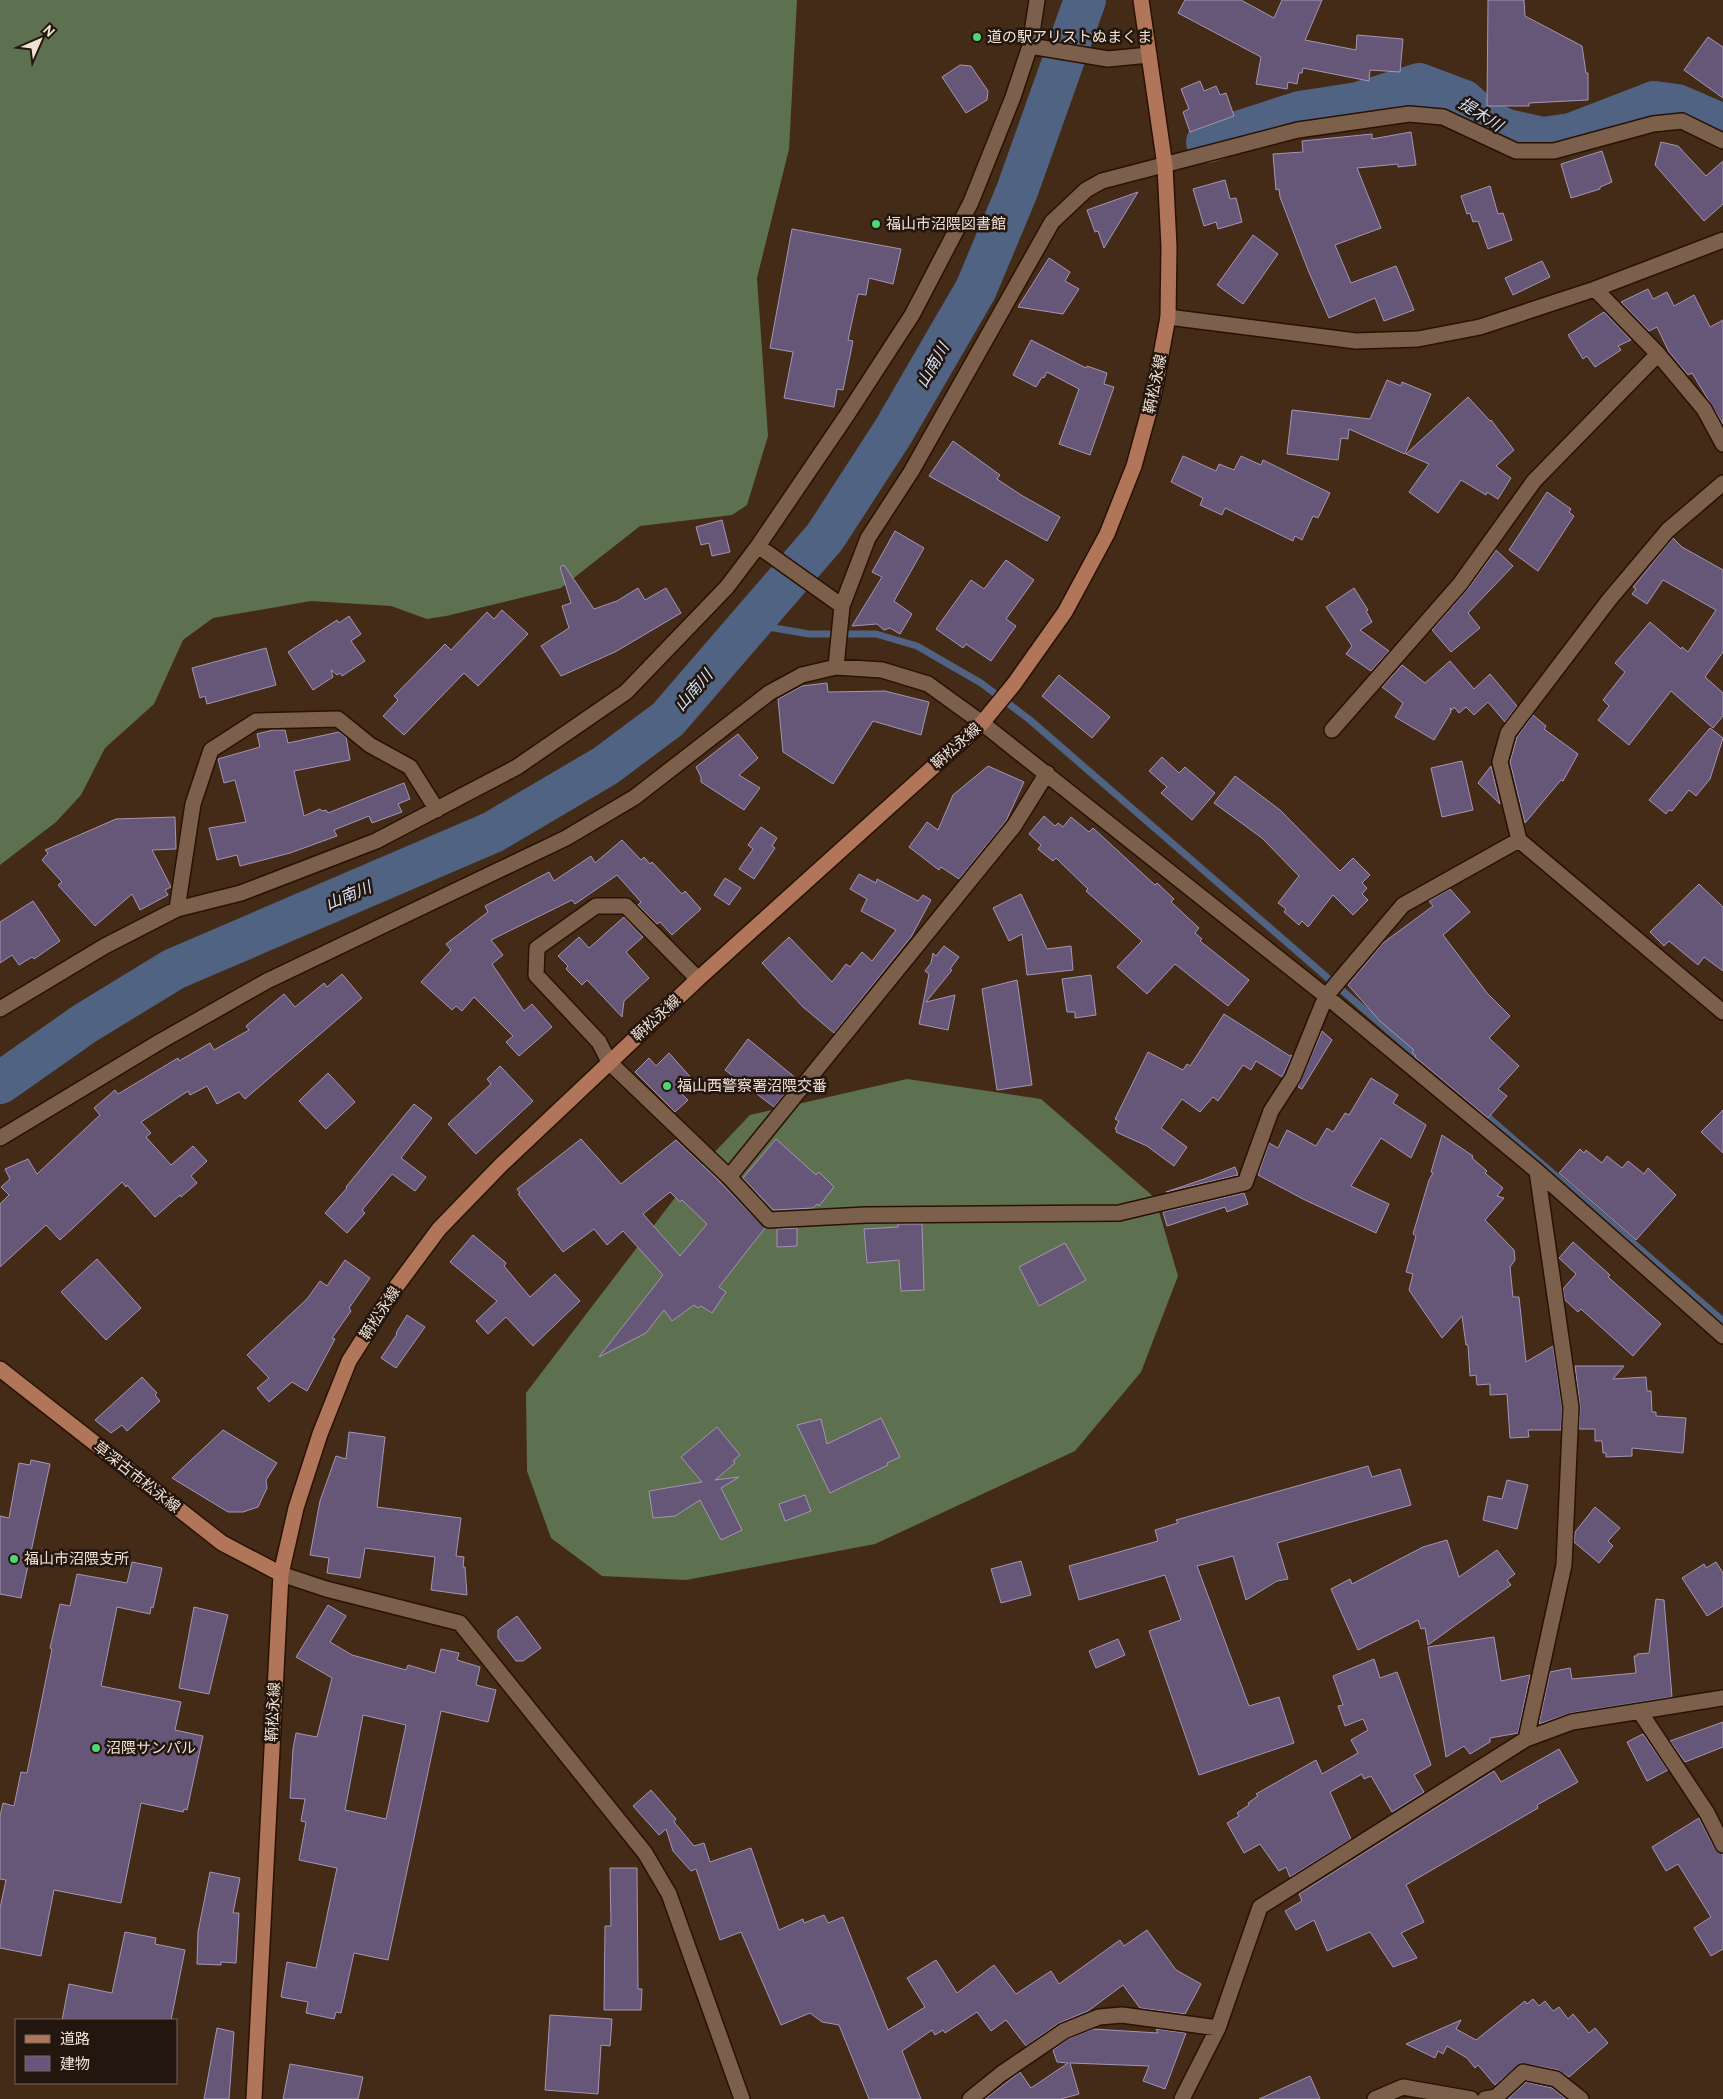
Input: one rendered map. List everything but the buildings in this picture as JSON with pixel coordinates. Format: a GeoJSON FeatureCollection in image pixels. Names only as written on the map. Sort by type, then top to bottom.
{"type":"FeatureCollection","features":[{"type":"Feature","properties":{"kind":"main road","name":"鞆松永線"},"geometry":{"type":"LineString","coordinates":[[254,2099],[280,1574],[296,1508],[320,1434],[349,1361],[396,1287],[439,1229],[501,1165],[609,1062],[986,718],[1014,684],[1065,612],[1107,534],[1134,466],[1154,393],[1168,317],[1169,247],[1165,166],[1141,0]]}},
{"type":"Feature","properties":{"kind":"main road","name":"草深古市松永線"},"geometry":{"type":"LineString","coordinates":[[0,1369],[222,1543],[280,1574]]}},
{"type":"Feature","properties":{"kind":"street"},"geometry":{"type":"LineString","coordinates":[[0,1009],[105,946],[176,909],[242,893],[376,841],[517,767],[626,692],[727,587],[758,546],[912,315],[971,202],[1014,96],[1038,47],[1037,0]]}},
{"type":"Feature","properties":{"kind":"street"},"geometry":{"type":"LineString","coordinates":[[1038,47],[1108,59],[1149,56]]}},
{"type":"Feature","properties":{"kind":"street"},"geometry":{"type":"LineString","coordinates":[[836,667],[842,606],[868,538],[911,472],[1052,222],[1086,190],[1102,181],[1298,130],[1409,114],[1443,117],[1516,151],[1554,151],[1653,124],[1682,121],[1723,141]]}},
{"type":"Feature","properties":{"kind":"street"},"geometry":{"type":"LineString","coordinates":[[1168,317],[1356,341],[1418,339],[1480,327],[1595,290],[1723,240]]}},
{"type":"Feature","properties":{"kind":"street"},"geometry":{"type":"LineString","coordinates":[[1595,290],[1658,354],[1704,409],[1723,444]]}},
{"type":"Feature","properties":{"kind":"street"},"geometry":{"type":"LineString","coordinates":[[1332,730],[1460,584],[1534,480],[1658,354]]}},
{"type":"Feature","properties":{"kind":"street"},"geometry":{"type":"LineString","coordinates":[[1723,483],[1668,530],[1609,600],[1508,733],[1500,762],[1519,840],[1723,1012]]}},
{"type":"Feature","properties":{"kind":"street"},"geometry":{"type":"LineString","coordinates":[[758,546],[842,606]]}},
{"type":"Feature","properties":{"kind":"street"},"geometry":{"type":"LineString","coordinates":[[0,1138],[161,1041],[267,981],[566,838],[635,797],[768,693],[802,675],[836,667],[882,670],[928,684],[986,718],[1047,773],[1332,989],[1723,1336]]}},
{"type":"Feature","properties":{"kind":"street"},"geometry":{"type":"LineString","coordinates":[[176,909],[193,804],[211,750],[256,721],[338,719],[370,745],[410,767],[436,810]]}},
{"type":"Feature","properties":{"kind":"street"},"geometry":{"type":"LineString","coordinates":[[728,1177],[1014,826],[1047,773]]}},
{"type":"Feature","properties":{"kind":"street"},"geometry":{"type":"LineString","coordinates":[[698,979],[626,906],[596,906],[537,948],[536,975],[599,1042],[609,1062],[728,1177],[769,1220],[866,1215],[1118,1213],[1245,1183],[1271,1111],[1293,1077],[1332,989],[1403,905],[1519,840]]}},
{"type":"Feature","properties":{"kind":"street"},"geometry":{"type":"LineString","coordinates":[[1526,1739],[1564,1565],[1571,1407],[1537,1171]]}},
{"type":"Feature","properties":{"kind":"street"},"geometry":{"type":"LineString","coordinates":[[280,1574],[326,1589],[460,1623],[645,1853],[669,1894],[742,2099]]}},
{"type":"Feature","properties":{"kind":"street"},"geometry":{"type":"LineString","coordinates":[[1182,2099],[1218,2028],[1260,1907],[1526,1739],[1572,1722],[1723,1698]]}},
{"type":"Feature","properties":{"kind":"street"},"geometry":{"type":"LineString","coordinates":[[1640,1712],[1706,1813],[1723,1845]]}},
{"type":"Feature","properties":{"kind":"street"},"geometry":{"type":"LineString","coordinates":[[970,2099],[1001,2074],[1064,2030],[1099,2017],[1122,2015],[1218,2028]]}},
{"type":"Feature","properties":{"kind":"street"},"geometry":{"type":"LineString","coordinates":[[1485,2099],[1496,2097],[1522,2072],[1556,2079],[1581,2099]]}},
{"type":"Feature","properties":{"kind":"street"},"geometry":{"type":"LineString","coordinates":[[1375,2099],[1403,2087],[1471,2099]]}},
{"type":"Feature","properties":{"kind":"green space"},"geometry":{"type":"Polygon","coordinates":[[[0,0],[797,0],[789,149],[757,278],[768,436],[747,505],[732,515],[640,526],[561,588],[446,616],[427,619],[391,606],[311,601],[213,618],[183,640],[154,704],[105,748],[81,795],[56,822],[0,865],[0,0]]]}},
{"type":"Feature","properties":{"kind":"green space"},"geometry":{"type":"Polygon","coordinates":[[[907,1079],[1041,1099],[1155,1198],[1178,1276],[1141,1372],[1075,1451],[875,1544],[686,1580],[602,1576],[551,1538],[527,1471],[526,1393],[690,1178],[750,1115],[907,1079]]]}},
{"type":"Feature","properties":{"kind":"waterway","name":"山南川"},"geometry":{"type":"LineString","coordinates":[[0,1083],[84,1024],[174,969],[493,832],[605,766],[668,719],[825,537],[893,432],[976,289],[1017,191],[1085,0]]}},
{"type":"Feature","properties":{"kind":"waterway","name":"提木川"},"geometry":{"type":"LineString","coordinates":[[1207,142],[1300,112],[1358,103],[1419,84],[1464,101],[1483,119],[1507,130],[1543,138],[1571,134],[1654,102],[1677,105],[1723,125]]}},
{"type":"Feature","properties":{"kind":"waterway"},"geometry":{"type":"LineString","coordinates":[[751,624],[809,634],[876,634],[917,646],[981,683],[1030,720],[1419,1057]]}},
{"type":"Feature","properties":{"kind":"waterway"},"geometry":{"type":"LineString","coordinates":[[1481,1111],[1723,1321]]}},
{"type":"Feature","properties":{"kind":"place","name":"道の駅アリストぬまくま"},"geometry":{"type":"Point","coordinates":[977,37]}},
{"type":"Feature","properties":{"kind":"place","name":"福山市沼隈図書館"},"geometry":{"type":"Point","coordinates":[876,224]}},
{"type":"Feature","properties":{"kind":"place","name":"福山西警察署沼隈交番"},"geometry":{"type":"Point","coordinates":[667,1086]}},
{"type":"Feature","properties":{"kind":"place","name":"福山市沼隈支所"},"geometry":{"type":"Point","coordinates":[14,1559]}},
{"type":"Feature","properties":{"kind":"place","name":"沼隈サンパル"},"geometry":{"type":"Point","coordinates":[96,1748]}}]}
